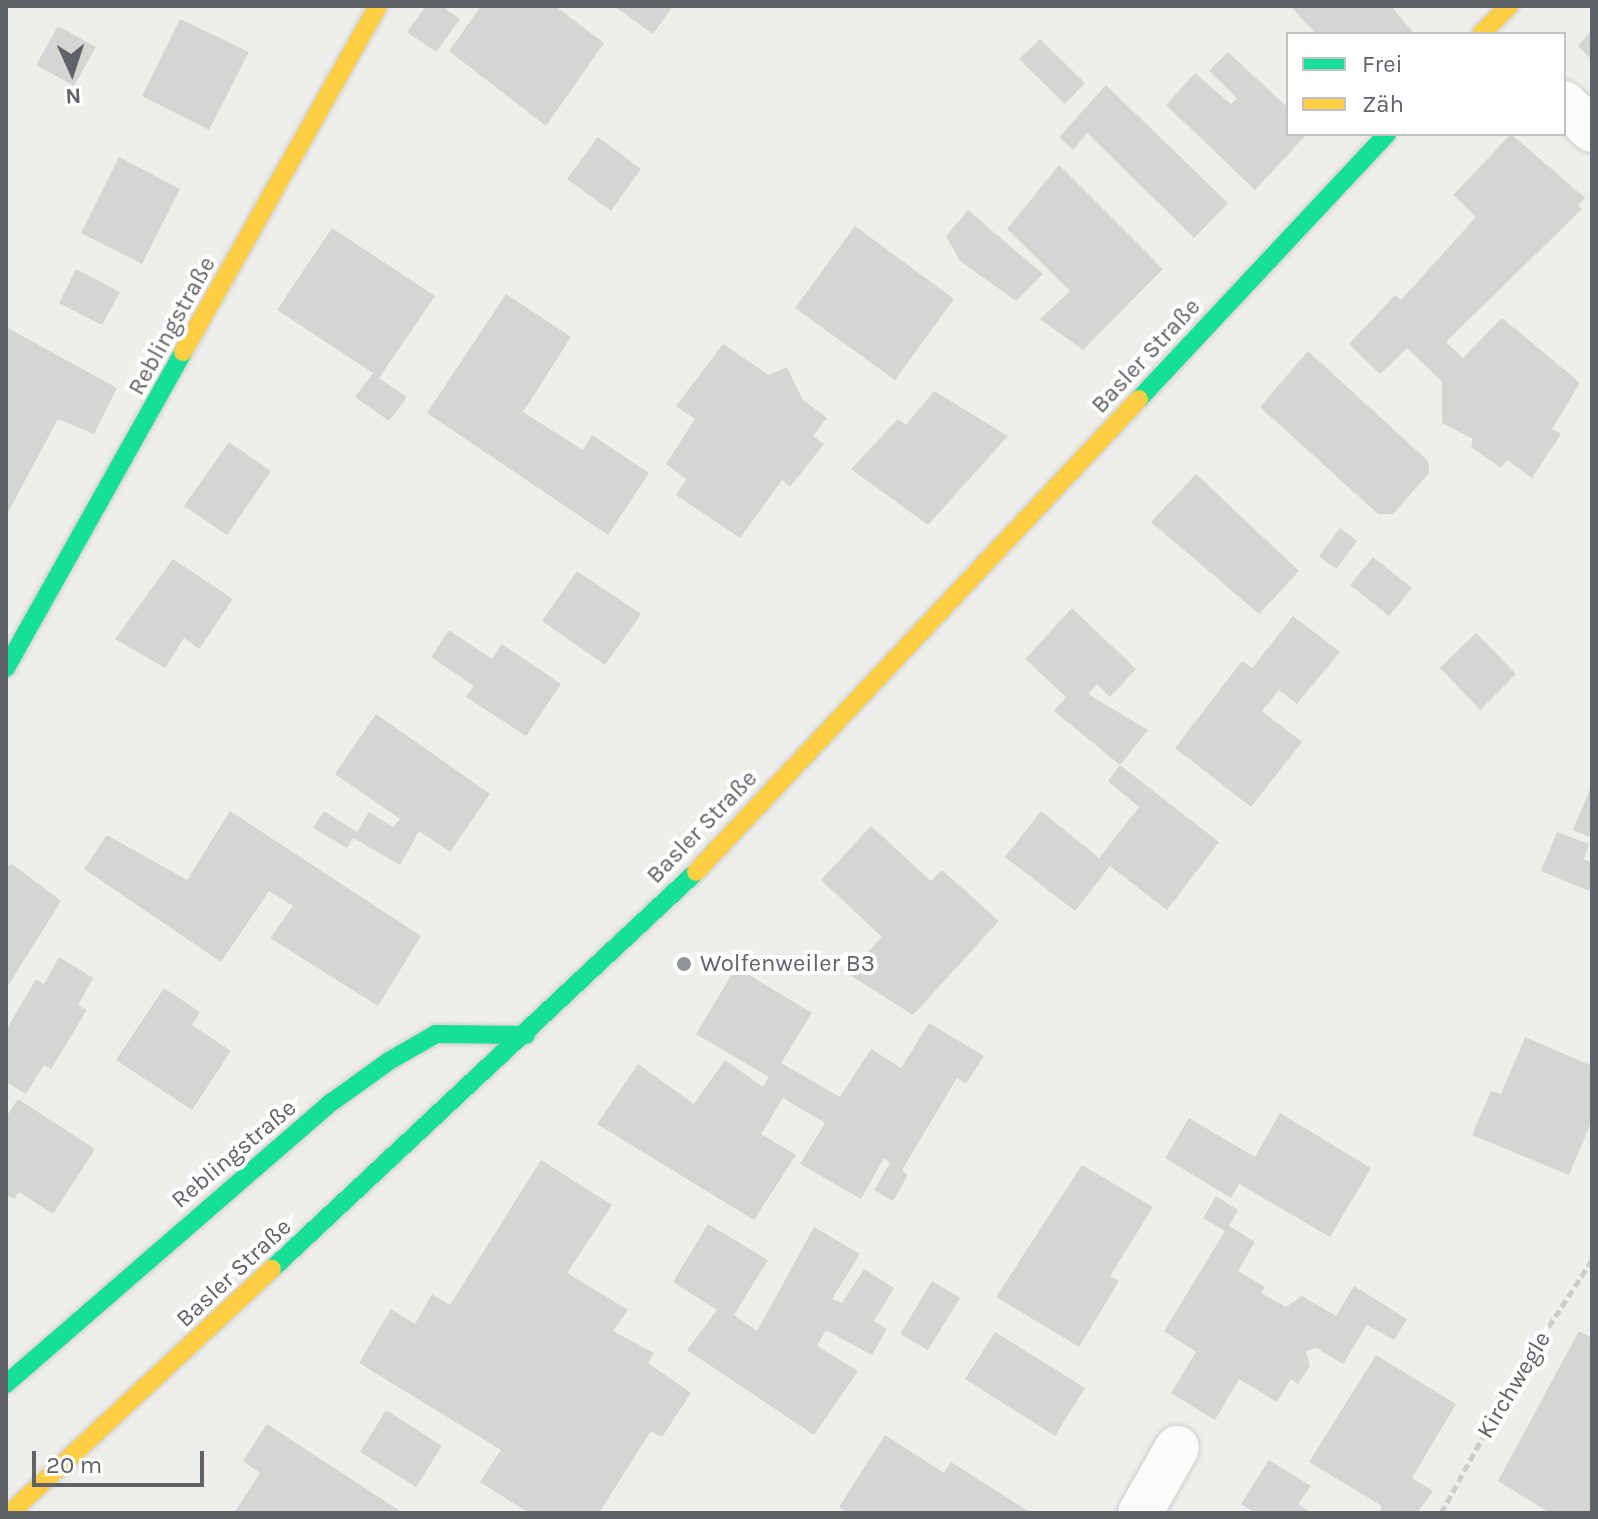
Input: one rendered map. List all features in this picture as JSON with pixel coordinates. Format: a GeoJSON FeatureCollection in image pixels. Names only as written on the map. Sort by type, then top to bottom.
{"type":"FeatureCollection","features":[{"type":"Feature","properties":{"kind":"main road","name":"Reblingstraße"},"geometry":{"type":"LineString","coordinates":[[6,668],[378,6]]}},
{"type":"Feature","properties":{"kind":"main road","name":"Basler Straße"},"geometry":{"type":"LineString","coordinates":[[10,1513],[526,1035],[697,871],[1385,136]]}},
{"type":"Feature","properties":{"kind":"main road","name":"Reblingstraße"},"geometry":{"type":"LineString","coordinates":[[6,1384],[332,1102],[389,1061],[436,1034],[526,1035]]}},
{"type":"Feature","properties":{"kind":"street"},"geometry":{"type":"LineString","coordinates":[[1566,105],[1592,130]]}},
{"type":"Feature","properties":{"kind":"street"},"geometry":{"type":"LineString","coordinates":[[1140,1513],[1177,1448]]}},
{"type":"Feature","properties":{"kind":"path","name":"Kirchwegle"},"geometry":{"type":"LineString","coordinates":[[1441,1513],[1516,1377],[1592,1260]]}},
{"type":"Feature","properties":{"kind":"building"},"geometry":{"type":"Polygon","coordinates":[[[426,6],[442,6],[460,19],[436,52],[407,32],[426,6]]]}},
{"type":"Feature","properties":{"kind":"building"},"geometry":{"type":"Polygon","coordinates":[[[481,6],[555,6],[604,43],[546,126],[449,51],[481,6]]]}},
{"type":"Feature","properties":{"kind":"building"},"geometry":{"type":"Polygon","coordinates":[[[614,6],[673,6],[653,34],[614,6]]]}},
{"type":"Feature","properties":{"kind":"building"},"geometry":{"type":"Polygon","coordinates":[[[1290,6],[1391,6],[1413,32],[1314,32],[1290,6]]]}},
{"type":"Feature","properties":{"kind":"building"},"geometry":{"type":"Polygon","coordinates":[[[180,19],[249,52],[209,130],[142,96],[180,19]]]}},
{"type":"Feature","properties":{"kind":"building"},"geometry":{"type":"Polygon","coordinates":[[[58,26],[96,47],[74,86],[36,65],[58,26]]]}},
{"type":"Feature","properties":{"kind":"building"},"geometry":{"type":"Polygon","coordinates":[[[1592,30],[1592,60],[1578,46],[1592,30]]]}},
{"type":"Feature","properties":{"kind":"building"},"geometry":{"type":"Polygon","coordinates":[[[1040,39],[1085,83],[1065,104],[1019,59],[1040,39]]]}},
{"type":"Feature","properties":{"kind":"building"},"geometry":{"type":"Polygon","coordinates":[[[1228,52],[1286,106],[1286,136],[1305,136],[1255,190],[1166,105],[1195,73],[1231,104],[1237,98],[1209,71],[1228,52]]]}},
{"type":"Feature","properties":{"kind":"building"},"geometry":{"type":"Polygon","coordinates":[[[1106,85],[1228,203],[1194,238],[1087,133],[1073,150],[1059,137],[1106,85]]]}},
{"type":"Feature","properties":{"kind":"building"},"geometry":{"type":"Polygon","coordinates":[[[1509,136],[1513,136],[1585,198],[1578,205],[1582,209],[1446,342],[1463,358],[1502,318],[1580,383],[1552,429],[1561,434],[1532,478],[1507,460],[1501,468],[1471,447],[1473,439],[1442,423],[1442,382],[1407,348],[1380,374],[1349,344],[1395,295],[1401,300],[1476,217],[1453,195],[1509,136]]]}},
{"type":"Feature","properties":{"kind":"building"},"geometry":{"type":"Polygon","coordinates":[[[598,137],[641,169],[611,211],[567,179],[598,137]]]}},
{"type":"Feature","properties":{"kind":"building"},"geometry":{"type":"Polygon","coordinates":[[[119,157],[180,189],[142,264],[81,233],[119,157]]]}},
{"type":"Feature","properties":{"kind":"building"},"geometry":{"type":"Polygon","coordinates":[[[1059,165],[1163,269],[1083,350],[1040,319],[1070,291],[1007,229],[1059,165]]]}},
{"type":"Feature","properties":{"kind":"building"},"geometry":{"type":"Polygon","coordinates":[[[968,210],[1043,274],[1016,301],[960,261],[946,236],[968,210]]]}},
{"type":"Feature","properties":{"kind":"building"},"geometry":{"type":"Polygon","coordinates":[[[855,226],[954,299],[895,380],[795,308],[855,226]]]}},
{"type":"Feature","properties":{"kind":"building"},"geometry":{"type":"Polygon","coordinates":[[[332,228],[435,296],[379,378],[407,397],[389,421],[355,397],[373,373],[277,310],[332,228]]]}},
{"type":"Feature","properties":{"kind":"building"},"geometry":{"type":"Polygon","coordinates":[[[76,269],[120,292],[102,325],[59,303],[76,269]]]}},
{"type":"Feature","properties":{"kind":"building"},"geometry":{"type":"Polygon","coordinates":[[[506,294],[571,337],[523,412],[583,450],[592,435],[649,473],[608,535],[427,413],[506,294]]]}},
{"type":"Feature","properties":{"kind":"building"},"geometry":{"type":"Polygon","coordinates":[[[6,327],[117,388],[94,434],[58,419],[6,516],[6,327]]]}},
{"type":"Feature","properties":{"kind":"building"},"geometry":{"type":"Polygon","coordinates":[[[723,344],[769,375],[787,367],[803,400],[827,418],[813,436],[824,444],[790,487],[782,480],[740,538],[676,495],[686,479],[666,464],[695,419],[676,406],[723,344]]]}},
{"type":"Feature","properties":{"kind":"building"},"geometry":{"type":"Polygon","coordinates":[[[1308,351],[1428,461],[1429,473],[1393,514],[1378,514],[1260,407],[1308,351]]]}},
{"type":"Feature","properties":{"kind":"building"},"geometry":{"type":"Polygon","coordinates":[[[934,391],[1008,436],[928,525],[851,469],[898,419],[906,425],[934,391]]]}},
{"type":"Feature","properties":{"kind":"building"},"geometry":{"type":"Polygon","coordinates":[[[229,442],[271,471],[227,535],[184,506],[229,442]]]}},
{"type":"Feature","properties":{"kind":"building"},"geometry":{"type":"Polygon","coordinates":[[[1196,474],[1299,571],[1259,614],[1151,522],[1196,474]]]}},
{"type":"Feature","properties":{"kind":"building"},"geometry":{"type":"Polygon","coordinates":[[[1340,528],[1357,541],[1336,569],[1319,556],[1340,528]]]}},
{"type":"Feature","properties":{"kind":"building"},"geometry":{"type":"Polygon","coordinates":[[[1373,557],[1412,588],[1389,616],[1350,585],[1373,557]]]}},
{"type":"Feature","properties":{"kind":"building"},"geometry":{"type":"Polygon","coordinates":[[[173,559],[233,599],[199,649],[184,638],[165,668],[115,639],[173,559]]]}},
{"type":"Feature","properties":{"kind":"building"},"geometry":{"type":"Polygon","coordinates":[[[577,571],[641,614],[605,665],[542,621],[577,571]]]}},
{"type":"Feature","properties":{"kind":"building"},"geometry":{"type":"Polygon","coordinates":[[[1072,608],[1136,669],[1110,697],[1097,684],[1088,694],[1148,730],[1120,765],[1054,711],[1066,697],[1025,659],[1072,608]]]}},
{"type":"Feature","properties":{"kind":"building"},"geometry":{"type":"Polygon","coordinates":[[[1293,616],[1340,652],[1297,704],[1279,690],[1262,711],[1302,742],[1251,807],[1175,748],[1242,661],[1252,668],[1293,616]]]}},
{"type":"Feature","properties":{"kind":"building"},"geometry":{"type":"Polygon","coordinates":[[[449,630],[492,659],[502,644],[561,684],[526,736],[466,697],[474,686],[431,657],[449,630]]]}},
{"type":"Feature","properties":{"kind":"building"},"geometry":{"type":"Polygon","coordinates":[[[1476,633],[1516,674],[1480,710],[1440,668],[1476,633]]]}},
{"type":"Feature","properties":{"kind":"building"},"geometry":{"type":"Polygon","coordinates":[[[376,714],[490,794],[450,852],[419,831],[400,865],[353,838],[347,848],[313,828],[324,811],[357,832],[369,812],[393,827],[400,819],[335,774],[376,714]]]}},
{"type":"Feature","properties":{"kind":"building"},"geometry":{"type":"Polygon","coordinates":[[[1120,765],[1219,842],[1167,910],[1110,866],[1075,911],[1005,857],[1041,811],[1099,858],[1139,807],[1108,781],[1120,765]]]}},
{"type":"Feature","properties":{"kind":"building"},"geometry":{"type":"Polygon","coordinates":[[[1592,784],[1592,838],[1573,830],[1592,784]]]}},
{"type":"Feature","properties":{"kind":"building"},"geometry":{"type":"Polygon","coordinates":[[[230,811],[421,936],[378,1006],[270,938],[293,906],[269,891],[221,962],[84,869],[107,835],[187,880],[230,811]]]}},
{"type":"Feature","properties":{"kind":"building"},"geometry":{"type":"Polygon","coordinates":[[[871,826],[931,881],[942,870],[999,921],[913,1015],[847,973],[882,937],[821,880],[871,826]]]}},
{"type":"Feature","properties":{"kind":"building"},"geometry":{"type":"Polygon","coordinates":[[[1557,832],[1589,844],[1584,859],[1592,863],[1592,892],[1541,871],[1557,832]]]}},
{"type":"Feature","properties":{"kind":"building"},"geometry":{"type":"Polygon","coordinates":[[[12,864],[61,901],[6,989],[6,867],[12,864]]]}},
{"type":"Feature","properties":{"kind":"building"},"geometry":{"type":"Polygon","coordinates":[[[59,957],[93,978],[78,1005],[87,1010],[51,1069],[44,1065],[26,1094],[6,1082],[6,1030],[36,979],[44,984],[59,957]]]}},
{"type":"Feature","properties":{"kind":"building"},"geometry":{"type":"Polygon","coordinates":[[[736,967],[812,1013],[781,1063],[840,1097],[871,1049],[901,1068],[929,1023],[984,1056],[966,1084],[957,1078],[902,1170],[908,1175],[893,1201],[874,1190],[890,1163],[884,1158],[861,1199],[800,1164],[825,1123],[783,1098],[761,1134],[796,1155],[754,1220],[597,1124],[638,1064],[694,1104],[725,1060],[763,1087],[769,1077],[696,1034],[736,967]]]}},
{"type":"Feature","properties":{"kind":"building"},"geometry":{"type":"Polygon","coordinates":[[[164,988],[200,1012],[192,1025],[231,1051],[192,1110],[116,1060],[164,988]]]}},
{"type":"Feature","properties":{"kind":"building"},"geometry":{"type":"Polygon","coordinates":[[[1525,1037],[1592,1066],[1592,1120],[1569,1175],[1472,1135],[1491,1091],[1501,1094],[1525,1037]]]}},
{"type":"Feature","properties":{"kind":"building"},"geometry":{"type":"Polygon","coordinates":[[[18,1099],[95,1149],[53,1214],[19,1192],[14,1199],[6,1194],[6,1117],[18,1099]]]}},
{"type":"Feature","properties":{"kind":"building"},"geometry":{"type":"Polygon","coordinates":[[[1280,1113],[1371,1168],[1330,1237],[1239,1184],[1231,1198],[1165,1158],[1189,1118],[1255,1157],[1280,1113]]]}},
{"type":"Feature","properties":{"kind":"building"},"geometry":{"type":"Polygon","coordinates":[[[541,1160],[612,1205],[567,1273],[628,1310],[613,1331],[654,1353],[648,1363],[691,1393],[662,1437],[651,1431],[599,1513],[529,1513],[480,1482],[501,1450],[359,1363],[391,1309],[415,1324],[432,1294],[450,1305],[541,1160]]]}},
{"type":"Feature","properties":{"kind":"building"},"geometry":{"type":"Polygon","coordinates":[[[1082,1165],[1153,1207],[1110,1276],[1119,1281],[1079,1347],[996,1297],[1082,1165]]]}},
{"type":"Feature","properties":{"kind":"building"},"geometry":{"type":"Polygon","coordinates":[[[1216,1196],[1238,1210],[1229,1226],[1255,1242],[1238,1271],[1265,1287],[1261,1293],[1286,1307],[1302,1296],[1336,1316],[1354,1286],[1407,1319],[1394,1340],[1367,1325],[1343,1364],[1316,1348],[1306,1351],[1310,1366],[1298,1384],[1291,1379],[1277,1402],[1239,1379],[1215,1420],[1171,1393],[1196,1352],[1164,1331],[1225,1231],[1203,1218],[1216,1196]]]}},
{"type":"Feature","properties":{"kind":"building"},"geometry":{"type":"Polygon","coordinates":[[[708,1224],[768,1260],[734,1315],[757,1331],[814,1227],[860,1254],[832,1299],[842,1303],[864,1269],[894,1288],[874,1321],[887,1329],[872,1355],[826,1330],[817,1346],[858,1371],[814,1435],[687,1350],[717,1310],[673,1282],[708,1224]]]}},
{"type":"Feature","properties":{"kind":"building"},"geometry":{"type":"Polygon","coordinates":[[[932,1281],[960,1298],[928,1350],[900,1334],[932,1281]]]}},
{"type":"Feature","properties":{"kind":"building"},"geometry":{"type":"Polygon","coordinates":[[[1579,1331],[1592,1338],[1592,1513],[1550,1513],[1498,1481],[1579,1331]]]}},
{"type":"Feature","properties":{"kind":"building"},"geometry":{"type":"Polygon","coordinates":[[[995,1332],[1085,1388],[1055,1436],[965,1379],[995,1332]]]}},
{"type":"Feature","properties":{"kind":"building"},"geometry":{"type":"Polygon","coordinates":[[[1376,1355],[1456,1404],[1412,1478],[1433,1491],[1417,1513],[1379,1513],[1382,1506],[1309,1462],[1376,1355]]]}},
{"type":"Feature","properties":{"kind":"building"},"geometry":{"type":"Polygon","coordinates":[[[386,1410],[442,1446],[416,1487],[360,1452],[386,1410]]]}},
{"type":"Feature","properties":{"kind":"building"},"geometry":{"type":"Polygon","coordinates":[[[267,1424],[403,1513],[234,1513],[260,1473],[243,1461],[267,1424]]]}},
{"type":"Feature","properties":{"kind":"building"},"geometry":{"type":"Polygon","coordinates":[[[885,1435],[944,1473],[951,1462],[1031,1513],[848,1513],[839,1507],[885,1435]]]}},
{"type":"Feature","properties":{"kind":"building"},"geometry":{"type":"Polygon","coordinates":[[[1269,1460],[1311,1486],[1298,1504],[1312,1513],[1255,1513],[1241,1504],[1269,1460]]]}},
{"type":"Feature","properties":{"kind":"traffic: fast"},"geometry":{"type":"LineString","coordinates":[[1139,399],[1385,136]]}},
{"type":"Feature","properties":{"kind":"traffic: fast"},"geometry":{"type":"LineString","coordinates":[[6,668],[183,352]]}},
{"type":"Feature","properties":{"kind":"traffic: fast"},"geometry":{"type":"LineString","coordinates":[[272,1269],[696,872]]}},
{"type":"Feature","properties":{"kind":"traffic: fast"},"geometry":{"type":"LineString","coordinates":[[6,1384],[332,1102],[389,1061],[436,1034],[526,1035]]}},
{"type":"Feature","properties":{"kind":"traffic: slow"},"geometry":{"type":"LineString","coordinates":[[183,352],[378,6]]}},
{"type":"Feature","properties":{"kind":"traffic: slow"},"geometry":{"type":"LineString","coordinates":[[1483,32],[1509,6]]}},
{"type":"Feature","properties":{"kind":"traffic: slow"},"geometry":{"type":"LineString","coordinates":[[696,872],[1139,399]]}},
{"type":"Feature","properties":{"kind":"traffic: slow"},"geometry":{"type":"LineString","coordinates":[[10,1513],[272,1269]]}},
{"type":"Feature","properties":{"kind":"place","name":"Wolfenweiler B3"},"geometry":{"type":"Point","coordinates":[684,964]}}]}
